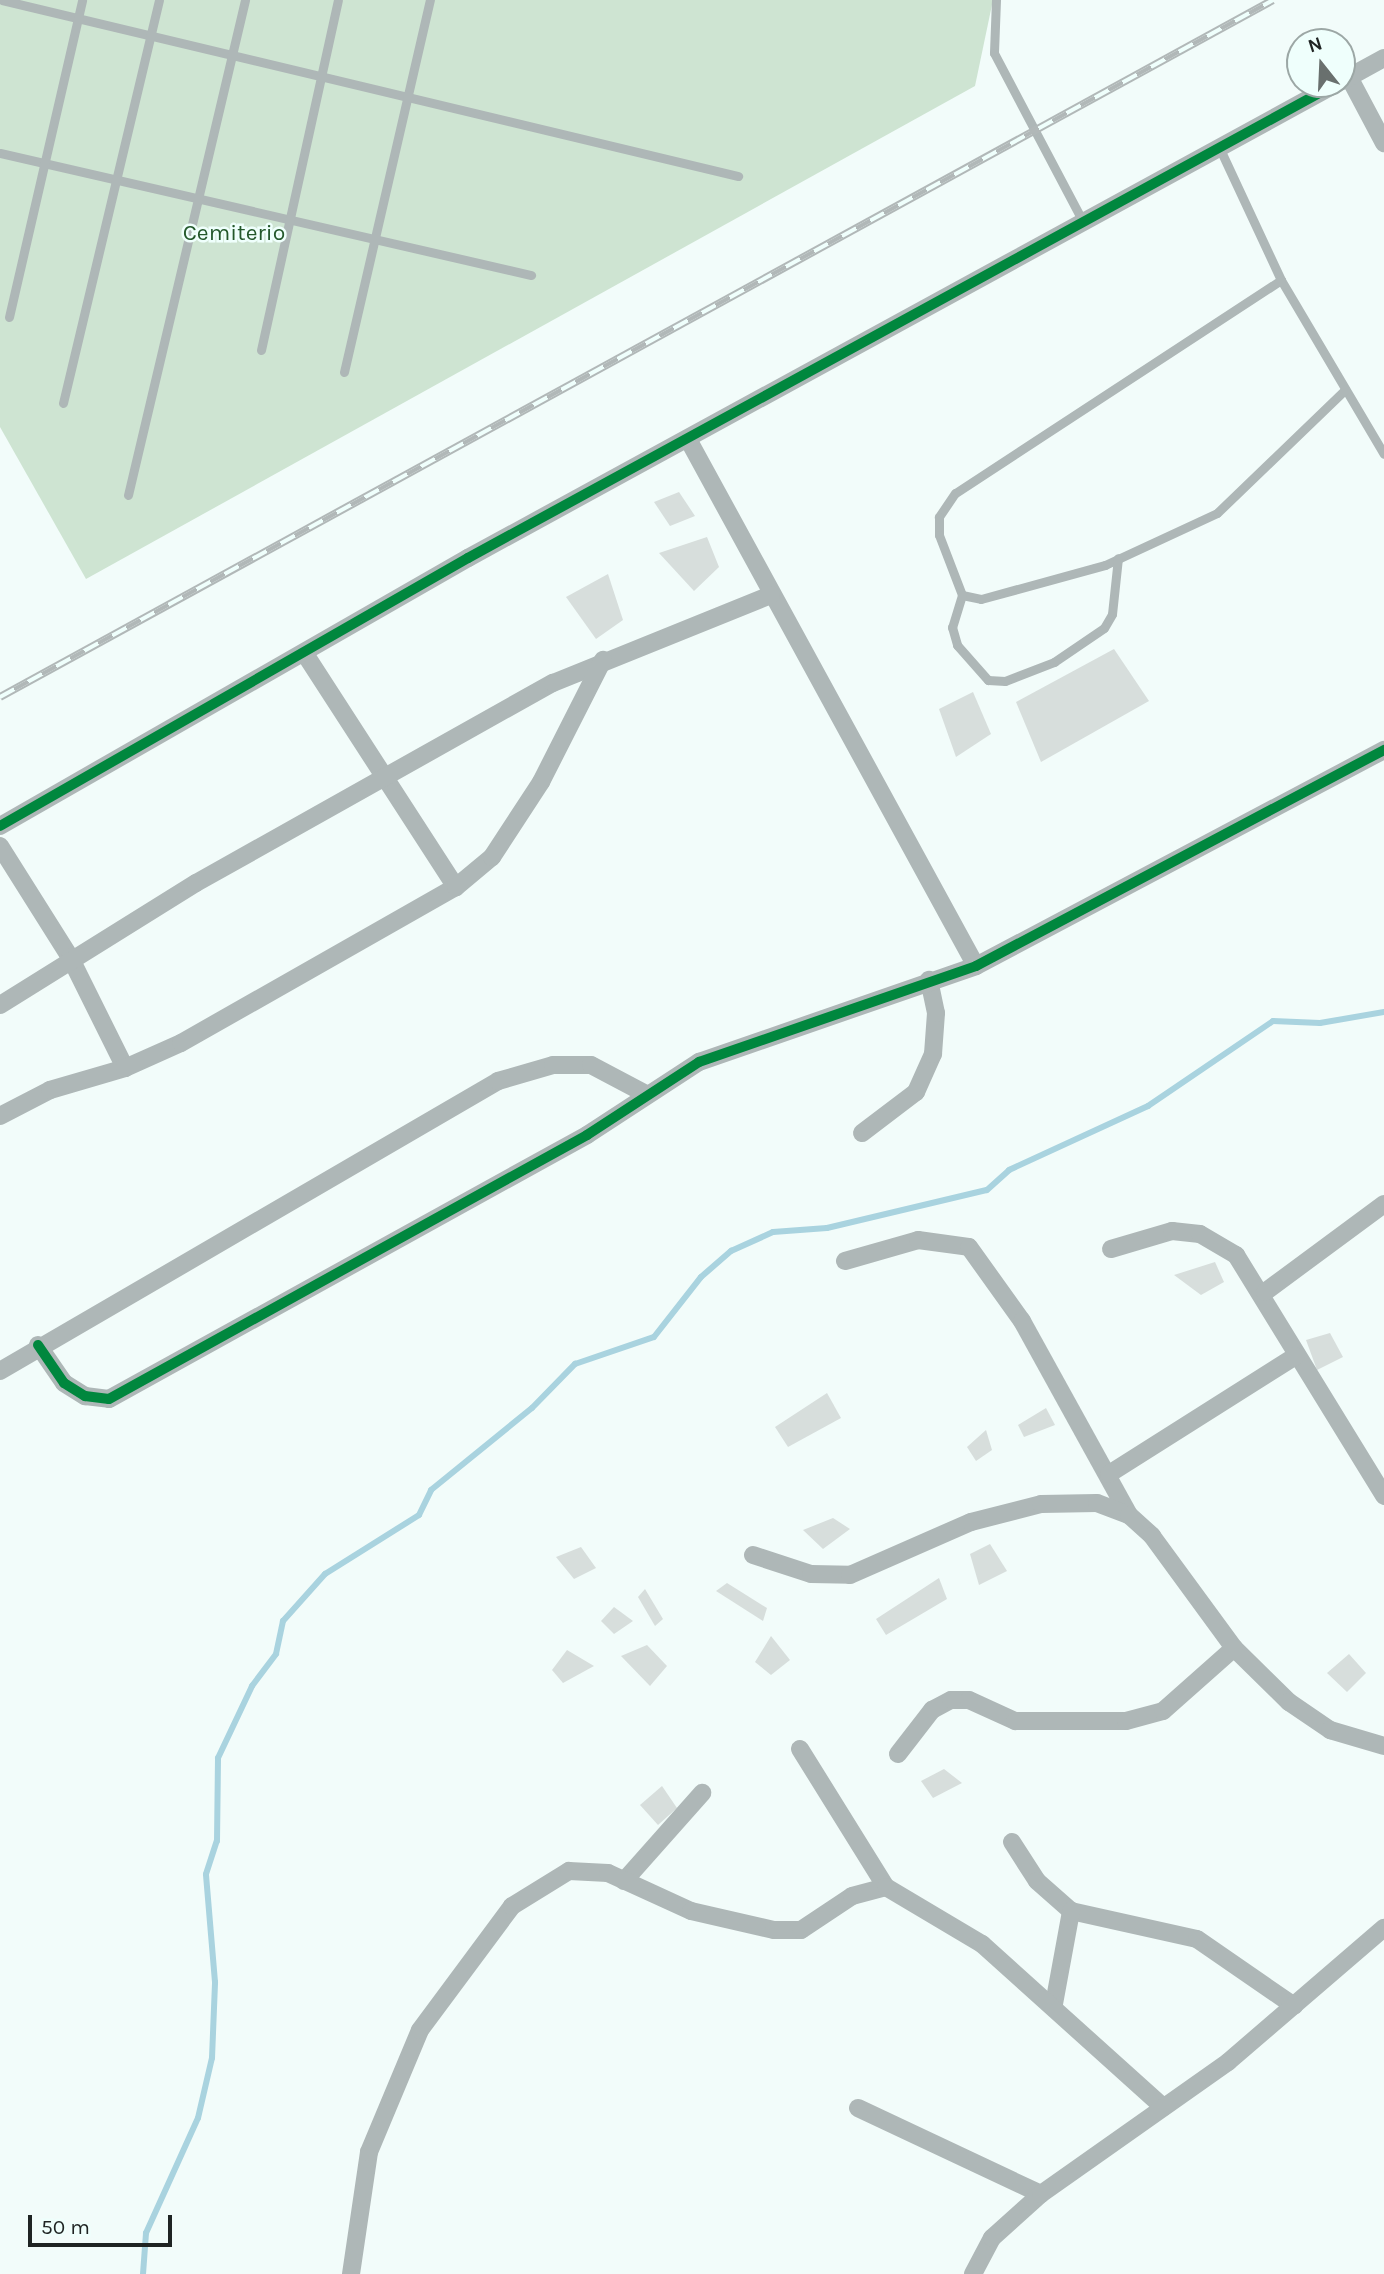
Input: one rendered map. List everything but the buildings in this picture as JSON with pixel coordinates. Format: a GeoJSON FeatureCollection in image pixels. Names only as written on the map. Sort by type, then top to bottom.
{"type":"FeatureCollection","features":[{"type":"Feature","properties":{"kind":"street"},"geometry":{"type":"LineString","coordinates":[[1356,73],[1384,58]]}},
{"type":"Feature","properties":{"kind":"street"},"geometry":{"type":"LineString","coordinates":[[0,826],[1082,220],[1309,98]]}},
{"type":"Feature","properties":{"kind":"street"},"geometry":{"type":"LineString","coordinates":[[1354,98],[1384,143]]}},
{"type":"Feature","properties":{"kind":"street"},"geometry":{"type":"LineString","coordinates":[[689,441],[976,966]]}},
{"type":"Feature","properties":{"kind":"street"},"geometry":{"type":"LineString","coordinates":[[0,1005],[70,957],[383,778],[603,660],[771,595]]}},
{"type":"Feature","properties":{"kind":"street"},"geometry":{"type":"LineString","coordinates":[[305,654],[456,887]]}},
{"type":"Feature","properties":{"kind":"street"},"geometry":{"type":"LineString","coordinates":[[0,1116],[50,1090],[125,1068],[249,1006],[456,887],[492,857],[541,782],[603,660]]}},
{"type":"Feature","properties":{"kind":"street"},"geometry":{"type":"LineString","coordinates":[[38,1345],[64,1383],[85,1396],[108,1399],[587,1135],[646,1094],[699,1062],[976,966],[1384,750]]}},
{"type":"Feature","properties":{"kind":"street"},"geometry":{"type":"LineString","coordinates":[[0,846],[70,957],[125,1068]]}},
{"type":"Feature","properties":{"kind":"street"},"geometry":{"type":"LineString","coordinates":[[863,1133],[916,1092],[933,1054],[936,1013],[929,981]]}},
{"type":"Feature","properties":{"kind":"street"},"geometry":{"type":"LineString","coordinates":[[0,1371],[38,1345],[498,1081],[553,1065],[591,1065],[646,1094]]}},
{"type":"Feature","properties":{"kind":"street"},"geometry":{"type":"LineString","coordinates":[[1265,1292],[1384,1204]]}},
{"type":"Feature","properties":{"kind":"street"},"geometry":{"type":"LineString","coordinates":[[1111,1249],[1146,1235],[1200,1234],[1236,1255],[1265,1292],[1296,1356],[1384,1496]]}},
{"type":"Feature","properties":{"kind":"street"},"geometry":{"type":"LineString","coordinates":[[845,1261],[918,1240],[969,1247],[1022,1321],[1129,1514],[1152,1535],[1234,1648],[1289,1702],[1330,1730],[1384,1746]]}},
{"type":"Feature","properties":{"kind":"street"},"geometry":{"type":"LineString","coordinates":[[1109,1474],[1296,1356]]}},
{"type":"Feature","properties":{"kind":"street"},"geometry":{"type":"LineString","coordinates":[[753,1555],[811,1574],[850,1575],[915,1552],[971,1522],[1041,1504],[1097,1503],[1129,1514]]}},
{"type":"Feature","properties":{"kind":"street"},"geometry":{"type":"LineString","coordinates":[[898,1754],[932,1710],[951,1700],[969,1700],[1015,1721],[1126,1721],[1163,1711],[1234,1648]]}},
{"type":"Feature","properties":{"kind":"street"},"geometry":{"type":"LineString","coordinates":[[800,1749],[886,1887],[982,1944],[1054,2004],[1163,2107]]}},
{"type":"Feature","properties":{"kind":"street"},"geometry":{"type":"LineString","coordinates":[[624,1881],[702,1793]]}},
{"type":"Feature","properties":{"kind":"street"},"geometry":{"type":"LineString","coordinates":[[1012,1842],[1037,1881],[1070,1911],[1197,1939],[1294,2006]]}},
{"type":"Feature","properties":{"kind":"street"},"geometry":{"type":"LineString","coordinates":[[351,2274],[369,2152],[420,2030],[512,1906],[569,1871],[586,1868],[624,1881],[691,1912],[774,1930],[801,1930],[852,1896],[886,1887]]}},
{"type":"Feature","properties":{"kind":"street"},"geometry":{"type":"LineString","coordinates":[[1054,2004],[1070,1911]]}},
{"type":"Feature","properties":{"kind":"street"},"geometry":{"type":"LineString","coordinates":[[973,2274],[992,2238],[1041,2194],[1163,2107],[1294,2006],[1384,1927]]}},
{"type":"Feature","properties":{"kind":"street"},"geometry":{"type":"LineString","coordinates":[[858,2108],[1041,2194]]}},
{"type":"Feature","properties":{"kind":"lane"},"geometry":{"type":"LineString","coordinates":[[0,10],[2,0],[738,176]]}},
{"type":"Feature","properties":{"kind":"lane"},"geometry":{"type":"LineString","coordinates":[[9,317],[82,0]]}},
{"type":"Feature","properties":{"kind":"lane"},"geometry":{"type":"LineString","coordinates":[[63,402],[159,0]]}},
{"type":"Feature","properties":{"kind":"lane"},"geometry":{"type":"LineString","coordinates":[[128,495],[244,0]]}},
{"type":"Feature","properties":{"kind":"lane"},"geometry":{"type":"LineString","coordinates":[[261,350],[338,0]]}},
{"type":"Feature","properties":{"kind":"lane"},"geometry":{"type":"LineString","coordinates":[[344,372],[430,0]]}},
{"type":"Feature","properties":{"kind":"lane"},"geometry":{"type":"LineString","coordinates":[[996,0],[994,53],[1082,220]]}},
{"type":"Feature","properties":{"kind":"lane"},"geometry":{"type":"LineString","coordinates":[[1219,147],[1281,280],[1384,454]]}},
{"type":"Feature","properties":{"kind":"lane"},"geometry":{"type":"LineString","coordinates":[[0,153],[531,275]]}},
{"type":"Feature","properties":{"kind":"lane"},"geometry":{"type":"LineString","coordinates":[[1118,558],[1112,614],[1104,628],[1054,662],[1004,681],[988,680],[957,645],[952,627],[962,595],[939,535],[939,516],[956,493],[1281,280]]}},
{"type":"Feature","properties":{"kind":"lane"},"geometry":{"type":"LineString","coordinates":[[962,595],[981,599],[1118,558],[1217,513],[1345,390]]}},
{"type":"Feature","properties":{"kind":"green space","name":"Cemiterio"},"geometry":{"type":"Polygon","coordinates":[[[0,0],[993,0],[975,86],[86,579],[0,427],[0,0]]]}},
{"type":"Feature","properties":{"kind":"waterway"},"geometry":{"type":"LineString","coordinates":[[143,2274],[146,2233],[198,2118],[212,2058],[215,1982],[206,1874],[217,1841],[218,1758],[252,1686],[276,1654],[283,1621],[325,1574],[419,1515],[431,1490],[532,1408],[575,1364],[654,1337],[701,1277],[731,1251],[773,1232],[827,1228],[987,1190],[1009,1170],[1148,1106],[1273,1021],[1320,1023],[1384,1012]]}},
{"type":"Feature","properties":{"kind":"railway"},"geometry":{"type":"LineString","coordinates":[[0,697],[1273,0]]}},
{"type":"Feature","properties":{"kind":"cycle path"},"geometry":{"type":"LineString","coordinates":[[0,826],[468,558],[1310,98]]}},
{"type":"Feature","properties":{"kind":"cycle path"},"geometry":{"type":"LineString","coordinates":[[38,1345],[64,1383],[85,1396],[109,1399],[587,1135],[699,1062],[976,966],[1384,750]]}}]}
